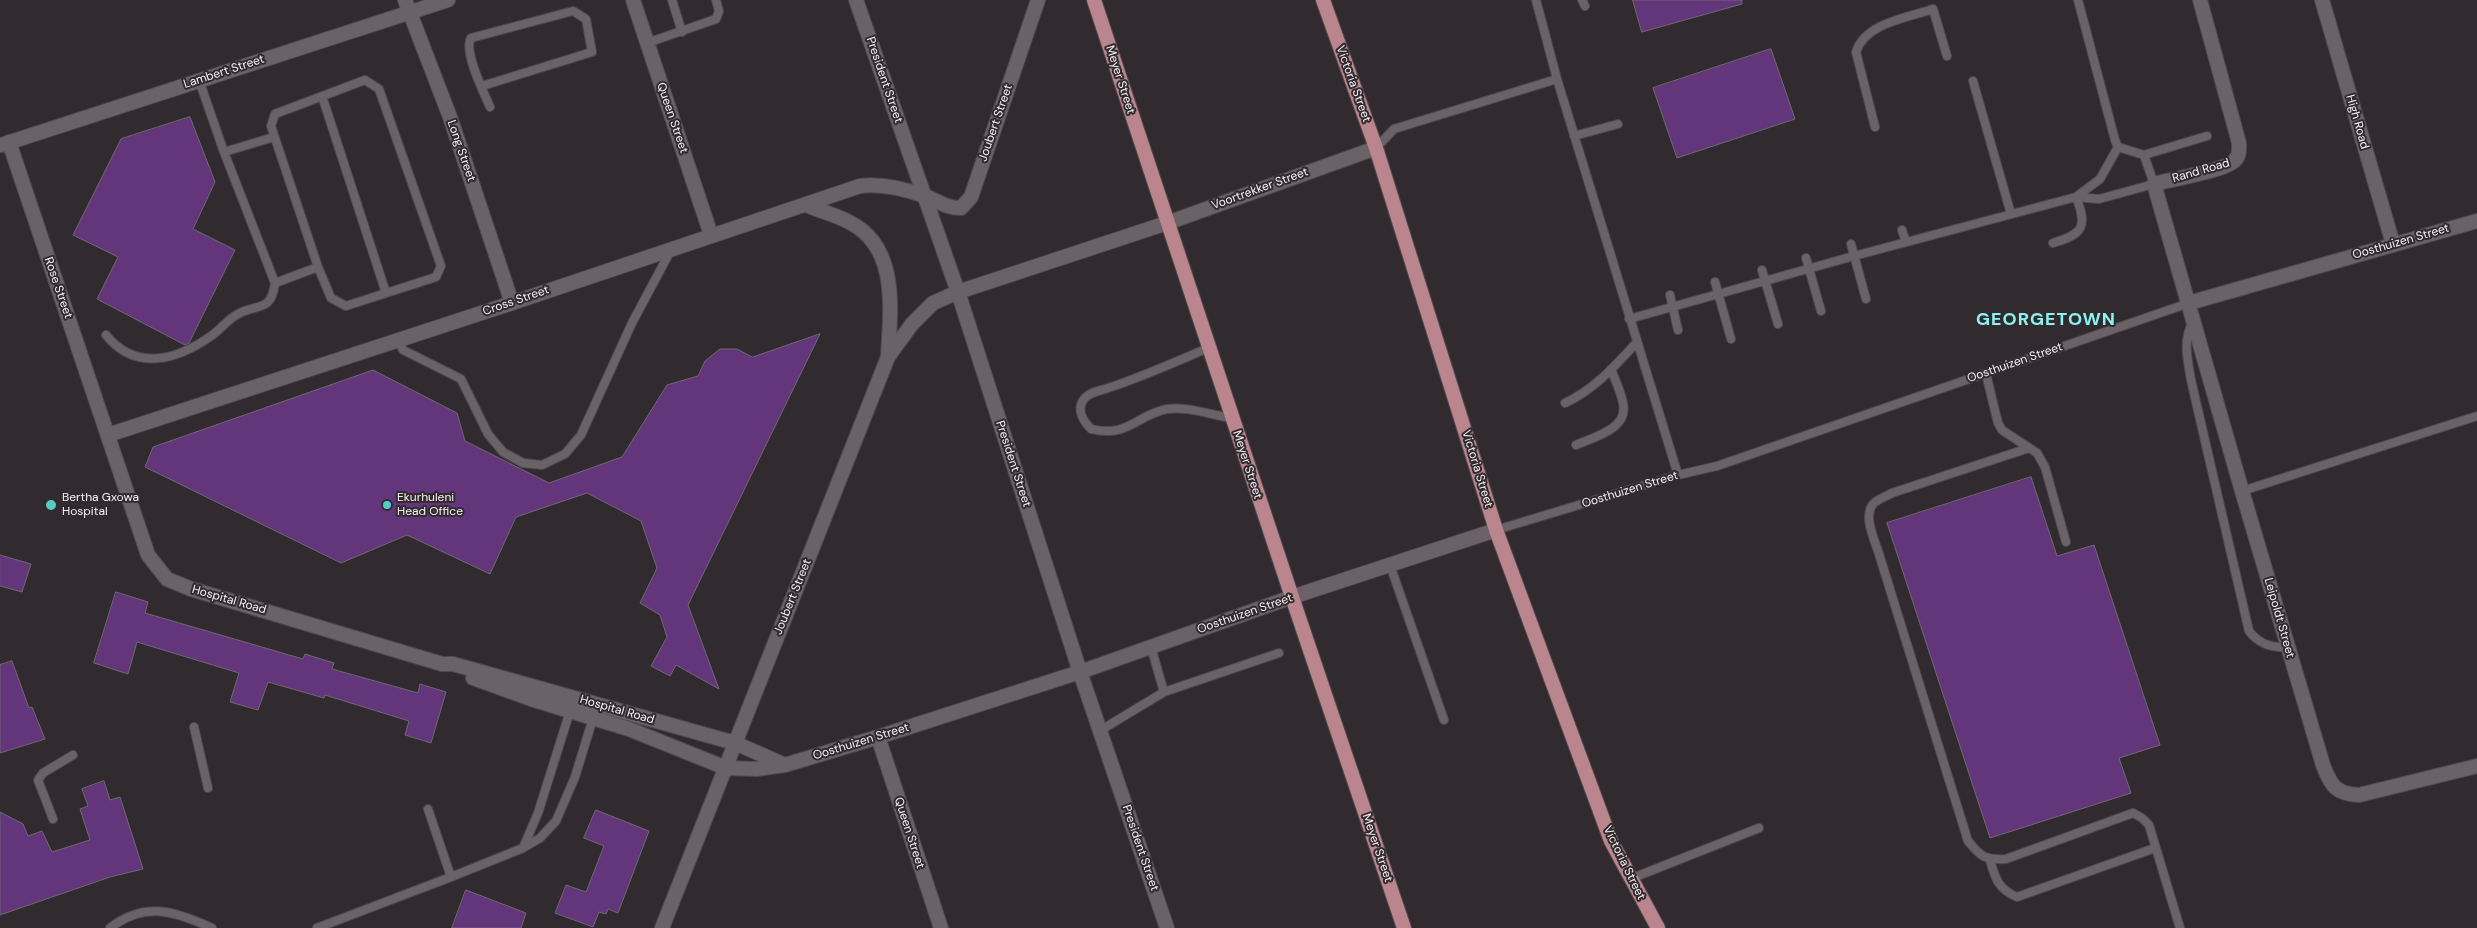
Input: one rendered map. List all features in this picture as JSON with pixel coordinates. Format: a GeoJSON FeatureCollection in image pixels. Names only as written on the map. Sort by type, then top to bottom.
{"type":"FeatureCollection","features":[{"type":"Feature","properties":{"kind":"main road","name":"Meyer Street"},"geometry":{"type":"LineString","coordinates":[[1094,0],[1208,348],[1404,928]]}},
{"type":"Feature","properties":{"kind":"main road","name":"Victoria Street"},"geometry":{"type":"LineString","coordinates":[[1323,0],[1376,148],[1496,530],[1611,841],[1658,928]]}},
{"type":"Feature","properties":{"kind":"street","name":"Lambert Street"},"geometry":{"type":"LineString","coordinates":[[5,143],[199,80],[407,6],[448,0]]}},
{"type":"Feature","properties":{"kind":"street","name":"Queen Street"},"geometry":{"type":"LineString","coordinates":[[632,0],[711,235]]}},
{"type":"Feature","properties":{"kind":"street","name":"President Street"},"geometry":{"type":"LineString","coordinates":[[856,0],[958,292],[1080,672],[1167,928]]}},
{"type":"Feature","properties":{"kind":"street","name":"Joubert Street"},"geometry":{"type":"LineString","coordinates":[[926,197],[952,208],[961,208],[971,197],[1038,0]]}},
{"type":"Feature","properties":{"kind":"street","name":"Rand Road"},"geometry":{"type":"LineString","coordinates":[[2154,184],[2222,167],[2233,163],[2239,154],[2239,143],[2200,0]]}},
{"type":"Feature","properties":{"kind":"street","name":"High Road"},"geometry":{"type":"LineString","coordinates":[[2322,0],[2393,244]]}},
{"type":"Feature","properties":{"kind":"street","name":"Long Street"},"geometry":{"type":"LineString","coordinates":[[407,6],[450,117],[512,303]]}},
{"type":"Feature","properties":{"kind":"street","name":"Rose Street"},"geometry":{"type":"LineString","coordinates":[[5,143],[108,435]]}},
{"type":"Feature","properties":{"kind":"street","name":"Voortrekker Street"},"geometry":{"type":"LineString","coordinates":[[958,292],[1167,223],[1376,148]]}},
{"type":"Feature","properties":{"kind":"street","name":"Cross Street"},"geometry":{"type":"LineString","coordinates":[[108,435],[512,303],[860,186],[873,184],[926,197]]}},
{"type":"Feature","properties":{"kind":"street"},"geometry":{"type":"LineString","coordinates":[[2154,184],[2189,303]]}},
{"type":"Feature","properties":{"kind":"street"},"geometry":{"type":"LineString","coordinates":[[806,205],[851,222],[871,240],[885,264],[890,292],[888,358]]}},
{"type":"Feature","properties":{"kind":"street","name":"Oosthuizen Street"},"geometry":{"type":"LineString","coordinates":[[2189,303],[2477,221]]}},
{"type":"Feature","properties":{"kind":"street","name":"Joubert Street"},"geometry":{"type":"LineString","coordinates":[[662,928],[888,358],[912,324],[933,303],[958,292]]}},
{"type":"Feature","properties":{"kind":"street","name":"Leipoldt Street"},"geometry":{"type":"LineString","coordinates":[[2189,303],[2287,648],[2329,780],[2345,794],[2359,795],[2477,766]]}},
{"type":"Feature","properties":{"kind":"street","name":"Hospital Road"},"geometry":{"type":"LineString","coordinates":[[108,435],[148,555],[167,579],[191,589],[442,664],[452,664],[596,711],[735,743]]}},
{"type":"Feature","properties":{"kind":"street","name":"Oosthuizen Street"},"geometry":{"type":"LineString","coordinates":[[726,768],[756,769],[785,765],[878,737],[1080,672],[1292,597],[1496,530]]}},
{"type":"Feature","properties":{"kind":"street","name":"Hospital Road"},"geometry":{"type":"LineString","coordinates":[[596,711],[629,729],[726,768]]}},
{"type":"Feature","properties":{"kind":"street","name":"Queen Street"},"geometry":{"type":"LineString","coordinates":[[878,737],[941,928]]}},
{"type":"Feature","properties":{"kind":"street"},"geometry":{"type":"LineString","coordinates":[[735,743],[785,765]]}},
{"type":"Feature","properties":{"kind":"lane"},"geometry":{"type":"LineString","coordinates":[[672,0],[682,32]]}},
{"type":"Feature","properties":{"kind":"lane"},"geometry":{"type":"LineString","coordinates":[[647,43],[682,32],[716,18],[719,11],[716,0]]}},
{"type":"Feature","properties":{"kind":"lane"},"geometry":{"type":"LineString","coordinates":[[1536,0],[1574,136],[1678,476]]}},
{"type":"Feature","properties":{"kind":"lane"},"geometry":{"type":"LineString","coordinates":[[1930,0],[1946,56]]}},
{"type":"Feature","properties":{"kind":"lane"},"geometry":{"type":"LineString","coordinates":[[2076,197],[2100,179],[2118,147],[2078,0]]}},
{"type":"Feature","properties":{"kind":"lane"},"geometry":{"type":"LineString","coordinates":[[1875,127],[1856,52],[1859,43],[1866,34],[1876,28],[1933,9]]}},
{"type":"Feature","properties":{"kind":"lane"},"geometry":{"type":"LineString","coordinates":[[482,86],[592,52],[586,19],[573,11],[471,38],[468,50],[490,107]]}},
{"type":"Feature","properties":{"kind":"lane","name":"Voortrekker Street"},"geometry":{"type":"LineString","coordinates":[[1376,148],[1394,129],[1557,79]]}},
{"type":"Feature","properties":{"kind":"lane"},"geometry":{"type":"LineString","coordinates":[[106,335],[114,345],[134,357],[176,356],[213,335],[239,313],[262,308],[273,296],[275,283],[224,152],[199,80]]}},
{"type":"Feature","properties":{"kind":"lane"},"geometry":{"type":"LineString","coordinates":[[365,80],[379,89],[441,266],[436,277],[346,306],[331,298],[318,267],[271,126],[275,114],[322,96],[365,80]]}},
{"type":"Feature","properties":{"kind":"lane"},"geometry":{"type":"LineString","coordinates":[[1973,81],[2011,214]]}},
{"type":"Feature","properties":{"kind":"lane"},"geometry":{"type":"LineString","coordinates":[[322,96],[386,292]]}},
{"type":"Feature","properties":{"kind":"lane"},"geometry":{"type":"LineString","coordinates":[[1574,136],[1618,124]]}},
{"type":"Feature","properties":{"kind":"lane"},"geometry":{"type":"LineString","coordinates":[[2118,147],[2144,155],[2207,136]]}},
{"type":"Feature","properties":{"kind":"lane"},"geometry":{"type":"LineString","coordinates":[[224,152],[274,137]]}},
{"type":"Feature","properties":{"kind":"lane"},"geometry":{"type":"LineString","coordinates":[[1629,319],[1854,256],[2076,197],[2099,199],[2154,184],[2144,155]]}},
{"type":"Feature","properties":{"kind":"lane"},"geometry":{"type":"LineString","coordinates":[[2053,243],[2072,237],[2080,228],[2083,215],[2076,197]]}},
{"type":"Feature","properties":{"kind":"lane"},"geometry":{"type":"LineString","coordinates":[[1902,230],[1906,242]]}},
{"type":"Feature","properties":{"kind":"lane"},"geometry":{"type":"LineString","coordinates":[[1851,244],[1866,300]]}},
{"type":"Feature","properties":{"kind":"lane"},"geometry":{"type":"LineString","coordinates":[[398,340],[404,350],[461,378],[488,434],[503,452],[523,463],[542,465],[565,454],[582,435],[632,323],[672,248]]}},
{"type":"Feature","properties":{"kind":"lane"},"geometry":{"type":"LineString","coordinates":[[1806,258],[1821,311]]}},
{"type":"Feature","properties":{"kind":"lane"},"geometry":{"type":"LineString","coordinates":[[275,283],[318,267]]}},
{"type":"Feature","properties":{"kind":"lane"},"geometry":{"type":"LineString","coordinates":[[1762,270],[1778,324]]}},
{"type":"Feature","properties":{"kind":"lane"},"geometry":{"type":"LineString","coordinates":[[1715,282],[1731,339]]}},
{"type":"Feature","properties":{"kind":"lane"},"geometry":{"type":"LineString","coordinates":[[1670,295],[1678,330]]}},
{"type":"Feature","properties":{"kind":"lane","name":"Oosthuizen Street"},"geometry":{"type":"LineString","coordinates":[[1496,530],[1717,466],[2189,303]]}},
{"type":"Feature","properties":{"kind":"lane"},"geometry":{"type":"LineString","coordinates":[[2194,320],[2187,337],[2187,352],[2249,631],[2255,638],[2266,645],[2287,648]]}},
{"type":"Feature","properties":{"kind":"lane"},"geometry":{"type":"LineString","coordinates":[[1565,403],[1581,396],[1611,370],[1637,342]]}},
{"type":"Feature","properties":{"kind":"lane"},"geometry":{"type":"LineString","coordinates":[[1208,348],[1125,383],[1089,394],[1083,400],[1080,408],[1084,422],[1091,429],[1112,433],[1165,410],[1180,408],[1232,418]]}},
{"type":"Feature","properties":{"kind":"lane"},"geometry":{"type":"LineString","coordinates":[[1576,445],[1612,429],[1622,418],[1623,402],[1611,370]]}},
{"type":"Feature","properties":{"kind":"lane"},"geometry":{"type":"LineString","coordinates":[[1986,374],[2002,430],[2036,453],[2045,467],[2066,542]]}},
{"type":"Feature","properties":{"kind":"lane"},"geometry":{"type":"LineString","coordinates":[[2242,491],[2477,416]]}},
{"type":"Feature","properties":{"kind":"lane"},"geometry":{"type":"LineString","coordinates":[[2030,448],[1892,493],[1874,502],[1870,509],[1869,520],[1879,554],[1968,841],[1978,854],[1990,860],[2006,859],[2133,813],[2142,818],[2148,826],[2180,928]]}},
{"type":"Feature","properties":{"kind":"lane"},"geometry":{"type":"LineString","coordinates":[[1390,565],[1444,720]]}},
{"type":"Feature","properties":{"kind":"lane"},"geometry":{"type":"LineString","coordinates":[[1151,647],[1164,692]]}},
{"type":"Feature","properties":{"kind":"lane"},"geometry":{"type":"LineString","coordinates":[[1100,730],[1164,692],[1279,653]]}},
{"type":"Feature","properties":{"kind":"lane"},"geometry":{"type":"LineString","coordinates":[[523,848],[538,813],[572,704]]}},
{"type":"Feature","properties":{"kind":"lane"},"geometry":{"type":"LineString","coordinates":[[317,928],[523,848],[540,838],[556,821],[575,777],[596,711]]}},
{"type":"Feature","properties":{"kind":"lane"},"geometry":{"type":"LineString","coordinates":[[194,727],[208,788]]}},
{"type":"Feature","properties":{"kind":"lane"},"geometry":{"type":"LineString","coordinates":[[52,819],[38,780],[43,773],[73,755]]}},
{"type":"Feature","properties":{"kind":"lane"},"geometry":{"type":"LineString","coordinates":[[428,809],[451,877]]}},
{"type":"Feature","properties":{"kind":"lane"},"geometry":{"type":"LineString","coordinates":[[1630,879],[1759,828]]}},
{"type":"Feature","properties":{"kind":"lane"},"geometry":{"type":"LineString","coordinates":[[1990,860],[1997,883],[2005,892],[2017,896],[2155,848]]}},
{"type":"Feature","properties":{"kind":"lane"},"geometry":{"type":"LineString","coordinates":[[110,928],[128,915],[173,912],[212,928]]}},
{"type":"Feature","properties":{"kind":"building"},"geometry":{"type":"Polygon","coordinates":[[[1633,0],[1742,0],[1742,4],[1642,32],[1633,0]]]}},
{"type":"Feature","properties":{"kind":"building"},"geometry":{"type":"Polygon","coordinates":[[[1771,49],[1795,119],[1677,158],[1653,88],[1771,49]]]}},
{"type":"Feature","properties":{"kind":"building"},"geometry":{"type":"Polygon","coordinates":[[[190,117],[215,182],[193,229],[235,250],[189,343],[185,345],[97,299],[118,257],[73,235],[121,139],[190,117]]]}},
{"type":"Feature","properties":{"kind":"building","name":"Ekurhuleni Head Office"},"geometry":{"type":"Polygon","coordinates":[[[820,334],[688,605],[719,689],[676,665],[670,676],[651,666],[667,637],[660,615],[640,603],[657,568],[641,521],[587,493],[516,517],[490,574],[407,535],[341,563],[145,467],[153,447],[373,370],[457,413],[465,441],[549,483],[622,457],[667,385],[698,376],[705,361],[720,349],[737,349],[752,357],[820,334]]]}},
{"type":"Feature","properties":{"kind":"building"},"geometry":{"type":"Polygon","coordinates":[[[2031,477],[2057,556],[2094,545],[2160,745],[2119,758],[2131,793],[1990,838],[1887,523],[2031,477]]]}},
{"type":"Feature","properties":{"kind":"building"},"geometry":{"type":"Polygon","coordinates":[[[0,555],[31,564],[22,592],[0,586],[0,555]]]}},
{"type":"Feature","properties":{"kind":"building"},"geometry":{"type":"Polygon","coordinates":[[[116,592],[148,602],[145,613],[303,659],[305,654],[334,663],[332,669],[418,693],[420,684],[446,692],[431,743],[405,735],[409,721],[325,695],[324,698],[268,682],[258,710],[230,702],[239,673],[137,642],[128,674],[94,663],[116,592]]]}},
{"type":"Feature","properties":{"kind":"building"},"geometry":{"type":"Polygon","coordinates":[[[12,661],[29,708],[32,707],[45,739],[0,753],[0,665],[12,661]]]}},
{"type":"Feature","properties":{"kind":"building"},"geometry":{"type":"Polygon","coordinates":[[[104,781],[110,800],[120,797],[143,869],[110,877],[0,915],[0,812],[23,824],[28,836],[42,831],[52,852],[90,840],[80,809],[88,806],[82,789],[104,781]]]}},
{"type":"Feature","properties":{"kind":"building"},"geometry":{"type":"Polygon","coordinates":[[[596,810],[649,831],[618,913],[608,909],[606,914],[599,912],[593,927],[555,913],[566,885],[586,892],[604,846],[584,838],[596,810]]]}},
{"type":"Feature","properties":{"kind":"building"},"geometry":{"type":"Polygon","coordinates":[[[466,890],[526,913],[521,928],[452,928],[466,890]]]}},
{"type":"Feature","properties":{"kind":"place","name":"Bertha Gxowa Hospital"},"geometry":{"type":"Point","coordinates":[51,505]}},
{"type":"Feature","properties":{"kind":"place","name":"Ekurhuleni Head Office"},"geometry":{"type":"Point","coordinates":[387,505]}},
{"type":"Feature","properties":{"kind":"district","name":"GEORGETOWN"},"geometry":{"type":"Point","coordinates":[2046,320]}}]}
